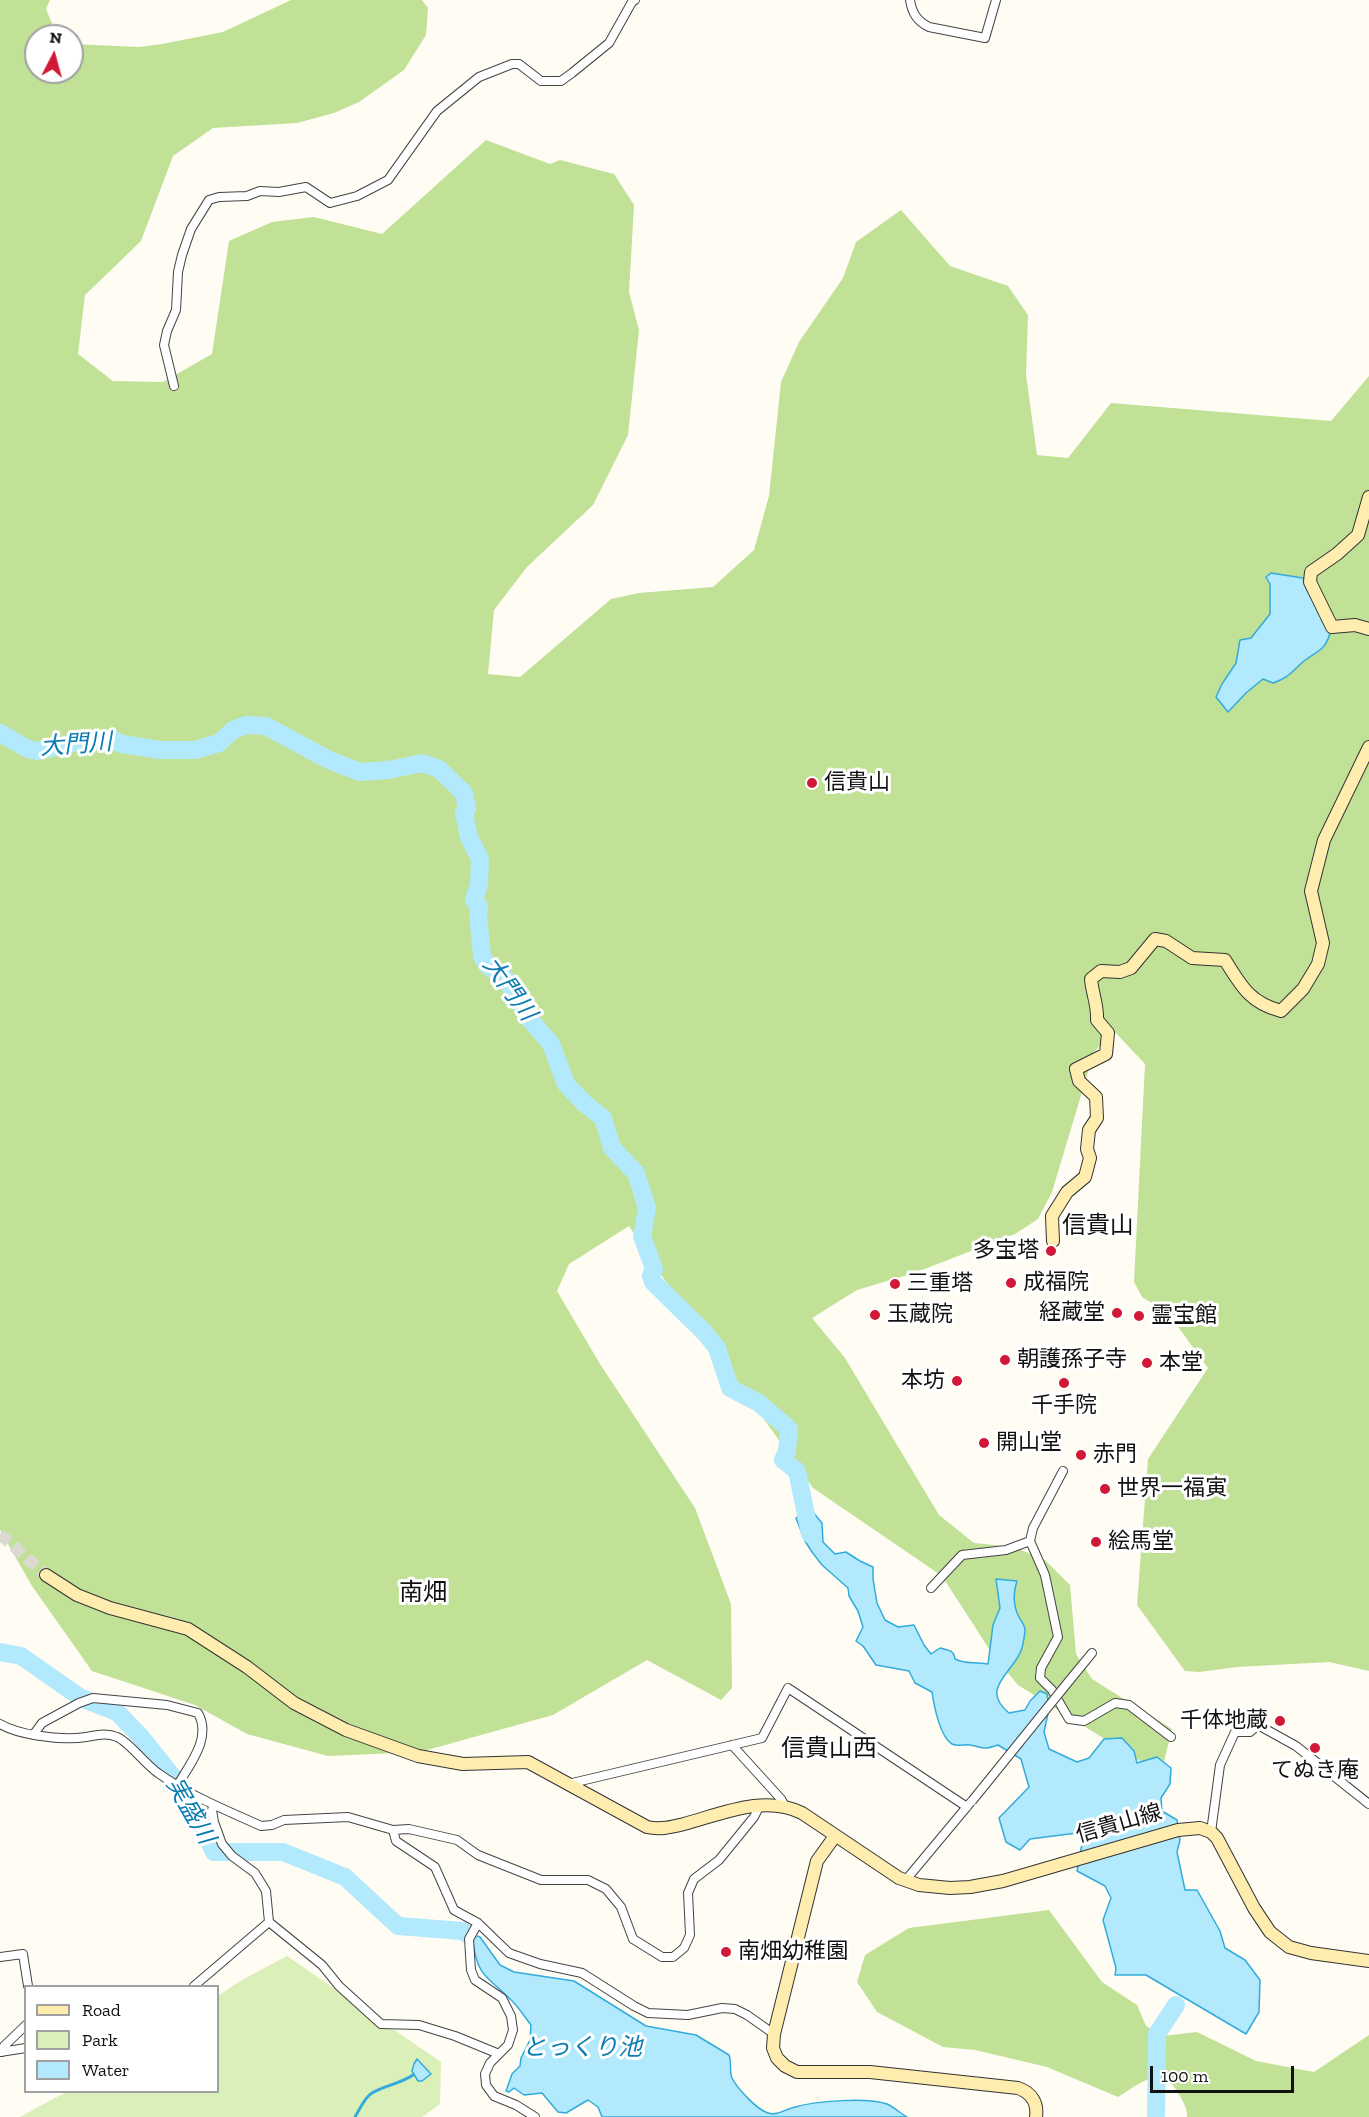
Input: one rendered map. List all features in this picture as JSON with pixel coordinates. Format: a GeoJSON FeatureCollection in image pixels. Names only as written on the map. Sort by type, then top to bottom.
{"type":"FeatureCollection","features":[{"type":"Feature","properties":{"kind":"main road"},"geometry":{"type":"LineString","coordinates":[[1369,497],[1358,535],[1311,572],[1310,582],[1332,627],[1355,625],[1369,629]]}},
{"type":"Feature","properties":{"kind":"main road"},"geometry":{"type":"LineString","coordinates":[[1053,1241],[1052,1216],[1067,1192],[1085,1177],[1090,1158],[1087,1149],[1089,1130],[1097,1118],[1096,1097],[1078,1081],[1076,1069],[1106,1054],[1108,1033],[1097,1020],[1098,1006],[1091,979],[1101,971],[1120,972],[1131,968],[1155,939],[1166,941],[1192,958],[1225,960],[1240,985],[1256,1001],[1266,1007],[1281,1011],[1303,989],[1318,964],[1323,944],[1311,891],[1324,840],[1369,747]]}},
{"type":"Feature","properties":{"kind":"main road","name":"信貴山線"},"geometry":{"type":"LineString","coordinates":[[46,1575],[77,1595],[99,1604],[188,1629],[247,1667],[294,1703],[346,1730],[418,1755],[463,1764],[528,1762],[638,1824],[653,1828],[669,1827],[760,1805],[785,1806],[802,1813],[906,1881],[929,1887],[970,1887],[1003,1881],[1178,1830],[1195,1828],[1210,1832]]}},
{"type":"Feature","properties":{"kind":"main road"},"geometry":{"type":"LineString","coordinates":[[1210,1832],[1217,1838],[1254,1908],[1270,1932],[1289,1947],[1311,1953],[1369,1960]]}},
{"type":"Feature","properties":{"kind":"main road"},"geometry":{"type":"LineString","coordinates":[[835,1836],[817,1861],[774,2034],[773,2043],[777,2058],[785,2066],[797,2072],[870,2072],[1018,2088],[1029,2093],[1033,2098],[1037,2108],[1036,2117]]}},
{"type":"Feature","properties":{"kind":"street"},"geometry":{"type":"LineString","coordinates":[[174,386],[164,345],[176,310],[178,272],[182,255],[191,229],[209,200],[219,197],[247,196],[260,191],[279,192],[306,187],[330,202],[357,196],[388,180],[437,111],[479,77],[512,64],[519,64],[541,81],[561,81],[609,43],[635,0]]}},
{"type":"Feature","properties":{"kind":"street"},"geometry":{"type":"LineString","coordinates":[[910,0],[912,11],[921,23],[929,27],[985,38],[996,0]]}},
{"type":"Feature","properties":{"kind":"street"},"geometry":{"type":"LineString","coordinates":[[1063,1471],[1033,1528],[1030,1541],[1044,1575],[1058,1637],[1041,1668],[1040,1678],[1052,1690],[1069,1719],[1084,1721],[1114,1703],[1129,1705],[1171,1737]]}},
{"type":"Feature","properties":{"kind":"street"},"geometry":{"type":"LineString","coordinates":[[931,1588],[962,1555],[1006,1550],[1030,1541]]}},
{"type":"Feature","properties":{"kind":"street"},"geometry":{"type":"LineString","coordinates":[[906,1881],[1092,1653]]}},
{"type":"Feature","properties":{"kind":"street"},"geometry":{"type":"LineString","coordinates":[[566,1784],[762,1738],[788,1688],[969,1804]]}},
{"type":"Feature","properties":{"kind":"street"},"geometry":{"type":"LineString","coordinates":[[34,1734],[42,1723],[93,1698],[166,1705],[198,1713],[204,1734],[199,1749],[177,1786]]}},
{"type":"Feature","properties":{"kind":"street"},"geometry":{"type":"LineString","coordinates":[[0,1724],[11,1730],[62,1738],[79,1738],[96,1734],[118,1737],[142,1760],[177,1786],[261,1826],[272,1825],[284,1820],[348,1817],[393,1830],[410,1829],[457,1840],[478,1855],[541,1880],[588,1880],[606,1889],[621,1907],[633,1939],[662,1957],[673,1957],[684,1948],[690,1935],[688,1893],[694,1879],[719,1860],[754,1817],[760,1805]]}},
{"type":"Feature","properties":{"kind":"street"},"geometry":{"type":"LineString","coordinates":[[1210,1832],[1220,1765],[1235,1732],[1250,1732],[1258,1725],[1296,1746],[1369,1804]]}},
{"type":"Feature","properties":{"kind":"street"},"geometry":{"type":"LineString","coordinates":[[732,1745],[785,1806]]}},
{"type":"Feature","properties":{"kind":"street"},"geometry":{"type":"LineString","coordinates":[[214,1805],[212,1810],[214,1822],[222,1844],[232,1856],[255,1874],[266,1891],[268,1922],[322,1965],[339,1986],[381,2024],[419,2025],[455,2036],[499,2054]]}},
{"type":"Feature","properties":{"kind":"street"},"geometry":{"type":"LineString","coordinates":[[393,1830],[396,1841],[435,1867],[454,1910],[478,1923],[509,1953],[540,1964],[582,1973],[648,2013],[688,2015],[722,2008],[735,2009],[774,2034]]}},
{"type":"Feature","properties":{"kind":"street"},"geometry":{"type":"LineString","coordinates":[[195,1985],[268,1922]]}},
{"type":"Feature","properties":{"kind":"street"},"geometry":{"type":"LineString","coordinates":[[478,1923],[468,1939],[471,1970],[475,1980],[502,1998],[511,2016],[513,2030],[508,2045],[490,2063],[485,2074],[486,2085],[494,2096],[516,2105],[535,2117]]}},
{"type":"Feature","properties":{"kind":"street"},"geometry":{"type":"LineString","coordinates":[[0,1958],[23,1954],[28,1985]]}},
{"type":"Feature","properties":{"kind":"street"},"geometry":{"type":"LineString","coordinates":[[24,2027],[3,2046],[1,2052],[24,2048]]}},
{"type":"Feature","properties":{"kind":"green space"},"geometry":{"type":"Polygon","coordinates":[[[0,0],[50,0],[46,9],[52,24],[24,24],[24,84],[84,84],[84,45],[139,47],[223,32],[291,0],[422,0],[428,8],[426,35],[404,70],[359,102],[334,113],[297,123],[213,128],[173,156],[141,241],[85,295],[78,354],[113,381],[163,382],[212,354],[229,241],[272,222],[314,217],[382,234],[486,140],[550,164],[560,160],[614,174],[634,205],[629,292],[639,330],[628,435],[593,505],[527,567],[494,610],[488,674],[520,677],[611,599],[639,593],[713,587],[754,550],[769,496],[781,382],[799,342],[843,278],[856,242],[901,210],[950,266],[1008,286],[1028,315],[1026,375],[1037,455],[1068,458],[1111,403],[1331,421],[1369,376],[1369,1671],[1329,1662],[1237,1667],[1199,1672],[1185,1671],[1137,1605],[1148,1459],[1208,1368],[1168,1313],[1142,1297],[1134,1282],[1145,1064],[1114,1031],[1094,1052],[1052,1192],[1038,1219],[1015,1234],[914,1273],[857,1290],[812,1318],[845,1358],[939,1515],[974,1543],[1014,1547],[1045,1560],[1070,1585],[1076,1654],[1092,1679],[1172,1729],[1161,1774],[1018,1685],[993,1655],[942,1576],[813,1488],[664,1279],[629,1226],[569,1264],[557,1291],[600,1364],[695,1508],[731,1604],[732,1688],[721,1700],[647,1660],[553,1715],[420,1752],[328,1756],[247,1734],[195,1705],[92,1671],[32,1586],[0,1530],[0,0]]]}},
{"type":"Feature","properties":{"kind":"green space"},"geometry":{"type":"Polygon","coordinates":[[[1049,1910],[1102,1982],[1137,2005],[1146,2026],[1163,2036],[1197,2032],[1256,2061],[1314,2072],[1369,2035],[1369,2117],[1187,2117],[1185,2106],[1177,2091],[1164,2078],[1156,2077],[1141,2082],[1118,2097],[1047,2067],[975,2050],[943,2047],[877,2012],[857,1982],[865,1955],[909,1928],[1049,1910]]]}},
{"type":"Feature","properties":{"kind":"green space"},"geometry":{"type":"Polygon","coordinates":[[[287,1956],[441,2062],[440,2104],[422,2117],[20,2117],[64,2093],[219,2093],[219,1995],[240,1981],[287,1956]]]}},
{"type":"Feature","properties":{"kind":"water"},"geometry":{"type":"Polygon","coordinates":[[[1271,573],[1303,578],[1330,633],[1323,647],[1290,674],[1273,683],[1263,679],[1228,712],[1216,697],[1236,663],[1240,640],[1251,638],[1270,614],[1270,584],[1266,577],[1271,573]]]}},
{"type":"Feature","properties":{"kind":"water"},"geometry":{"type":"Polygon","coordinates":[[[806,1511],[812,1511],[822,1523],[823,1542],[835,1554],[846,1552],[873,1567],[877,1603],[885,1620],[898,1627],[914,1625],[931,1654],[940,1648],[950,1651],[959,1661],[988,1664],[993,1625],[1000,1608],[996,1579],[1017,1581],[1014,1594],[1015,1604],[1025,1634],[1018,1657],[1001,1680],[998,1688],[997,1696],[1000,1704],[1009,1713],[1025,1710],[1040,1691],[1047,1694],[1049,1709],[1044,1732],[1049,1749],[1077,1762],[1089,1758],[1104,1739],[1122,1738],[1134,1751],[1137,1763],[1157,1757],[1171,1768],[1170,1784],[1161,1798],[1162,1811],[1177,1820],[1180,1840],[1177,1852],[1185,1890],[1197,1890],[1220,1931],[1225,1948],[1245,1960],[1260,1980],[1259,2012],[1246,2034],[1146,1975],[1115,1975],[1116,1968],[1103,1920],[1111,1898],[1105,1886],[1077,1871],[1082,1844],[1077,1833],[1030,1839],[1020,1850],[1006,1842],[999,1818],[1029,1787],[1021,1759],[998,1745],[984,1748],[952,1744],[941,1728],[932,1692],[915,1683],[909,1671],[876,1665],[863,1646],[856,1641],[863,1627],[858,1611],[849,1596],[848,1588],[822,1565],[805,1541],[796,1518],[806,1511]]]}},
{"type":"Feature","properties":{"kind":"water","name":"とっくり池"},"geometry":{"type":"Polygon","coordinates":[[[477,1936],[500,1965],[514,1972],[574,1981],[646,2026],[696,2035],[729,2055],[732,2078],[753,2103],[768,2113],[778,2113],[815,2103],[855,2100],[887,2104],[907,2117],[602,2117],[598,2107],[588,2100],[566,2113],[558,2112],[542,2093],[524,2095],[514,2088],[509,2092],[506,2091],[512,2074],[520,2066],[521,2058],[530,2040],[531,2025],[516,2005],[481,1969],[477,1962],[473,1942],[477,1936]]]}},
{"type":"Feature","properties":{"kind":"water"},"geometry":{"type":"Polygon","coordinates":[[[417,2059],[431,2074],[422,2081],[418,2081],[412,2071],[417,2059]]]}},
{"type":"Feature","properties":{"kind":"waterway","name":"大門川"},"geometry":{"type":"LineString","coordinates":[[0,733],[28,749],[37,751],[84,741],[112,739],[122,744],[160,750],[195,750],[219,743],[233,730],[246,725],[266,726],[329,760],[360,772],[388,770],[422,763],[439,769],[464,793],[467,809],[464,813],[469,837],[480,859],[479,884],[474,900],[479,906],[482,956],[488,966],[505,978],[527,1016],[551,1044],[566,1084],[584,1103],[603,1118],[612,1148],[636,1173],[647,1208],[642,1236],[654,1269],[651,1276],[653,1282],[705,1333],[717,1348],[730,1388],[759,1403],[789,1429],[787,1451],[783,1460],[797,1471],[810,1534]]}},
{"type":"Feature","properties":{"kind":"waterway","name":"実盛川"},"geometry":{"type":"LineString","coordinates":[[0,1652],[21,1656],[81,1698],[117,1712],[142,1738],[185,1792],[214,1852],[283,1852],[345,1877],[398,1926],[463,1931],[468,1935]]}},
{"type":"Feature","properties":{"kind":"waterway","name":"大門川"},"geometry":{"type":"LineString","coordinates":[[1156,2117],[1157,2034],[1176,2005]]}},
{"type":"Feature","properties":{"kind":"waterway"},"geometry":{"type":"LineString","coordinates":[[355,2117],[369,2095],[413,2075]]}},
{"type":"Feature","properties":{"kind":"tunnel"},"geometry":{"type":"LineString","coordinates":[[0,1534],[46,1575]]}},
{"type":"Feature","properties":{"kind":"place","name":"信貴山"},"geometry":{"type":"Point","coordinates":[812,783]}},
{"type":"Feature","properties":{"kind":"place","name":"多宝塔"},"geometry":{"type":"Point","coordinates":[1051,1251]}},
{"type":"Feature","properties":{"kind":"place","name":"成福院"},"geometry":{"type":"Point","coordinates":[1011,1283]}},
{"type":"Feature","properties":{"kind":"place","name":"三重塔"},"geometry":{"type":"Point","coordinates":[895,1284]}},
{"type":"Feature","properties":{"kind":"place","name":"経蔵堂"},"geometry":{"type":"Point","coordinates":[1117,1313]}},
{"type":"Feature","properties":{"kind":"place","name":"玉蔵院"},"geometry":{"type":"Point","coordinates":[875,1315]}},
{"type":"Feature","properties":{"kind":"place","name":"霊宝館"},"geometry":{"type":"Point","coordinates":[1139,1316]}},
{"type":"Feature","properties":{"kind":"place","name":"朝護孫子寺"},"geometry":{"type":"Point","coordinates":[1005,1360]}},
{"type":"Feature","properties":{"kind":"place","name":"本堂"},"geometry":{"type":"Point","coordinates":[1147,1363]}},
{"type":"Feature","properties":{"kind":"place","name":"本坊"},"geometry":{"type":"Point","coordinates":[957,1381]}},
{"type":"Feature","properties":{"kind":"place","name":"千手院"},"geometry":{"type":"Point","coordinates":[1064,1383]}},
{"type":"Feature","properties":{"kind":"place","name":"開山堂"},"geometry":{"type":"Point","coordinates":[984,1443]}},
{"type":"Feature","properties":{"kind":"place","name":"赤門"},"geometry":{"type":"Point","coordinates":[1081,1455]}},
{"type":"Feature","properties":{"kind":"place","name":"世界一福寅"},"geometry":{"type":"Point","coordinates":[1105,1489]}},
{"type":"Feature","properties":{"kind":"place","name":"絵馬堂"},"geometry":{"type":"Point","coordinates":[1096,1542]}},
{"type":"Feature","properties":{"kind":"place","name":"千体地蔵"},"geometry":{"type":"Point","coordinates":[1280,1721]}},
{"type":"Feature","properties":{"kind":"place","name":"てぬき庵"},"geometry":{"type":"Point","coordinates":[1315,1748]}},
{"type":"Feature","properties":{"kind":"place","name":"南畑幼稚園"},"geometry":{"type":"Point","coordinates":[726,1952]}},
{"type":"Feature","properties":{"kind":"district","name":"信貴山"},"geometry":{"type":"Point","coordinates":[1098,1226]}},
{"type":"Feature","properties":{"kind":"district","name":"南畑"},"geometry":{"type":"Point","coordinates":[423,1593]}},
{"type":"Feature","properties":{"kind":"district","name":"信貴山西"},"geometry":{"type":"Point","coordinates":[829,1749]}}]}
